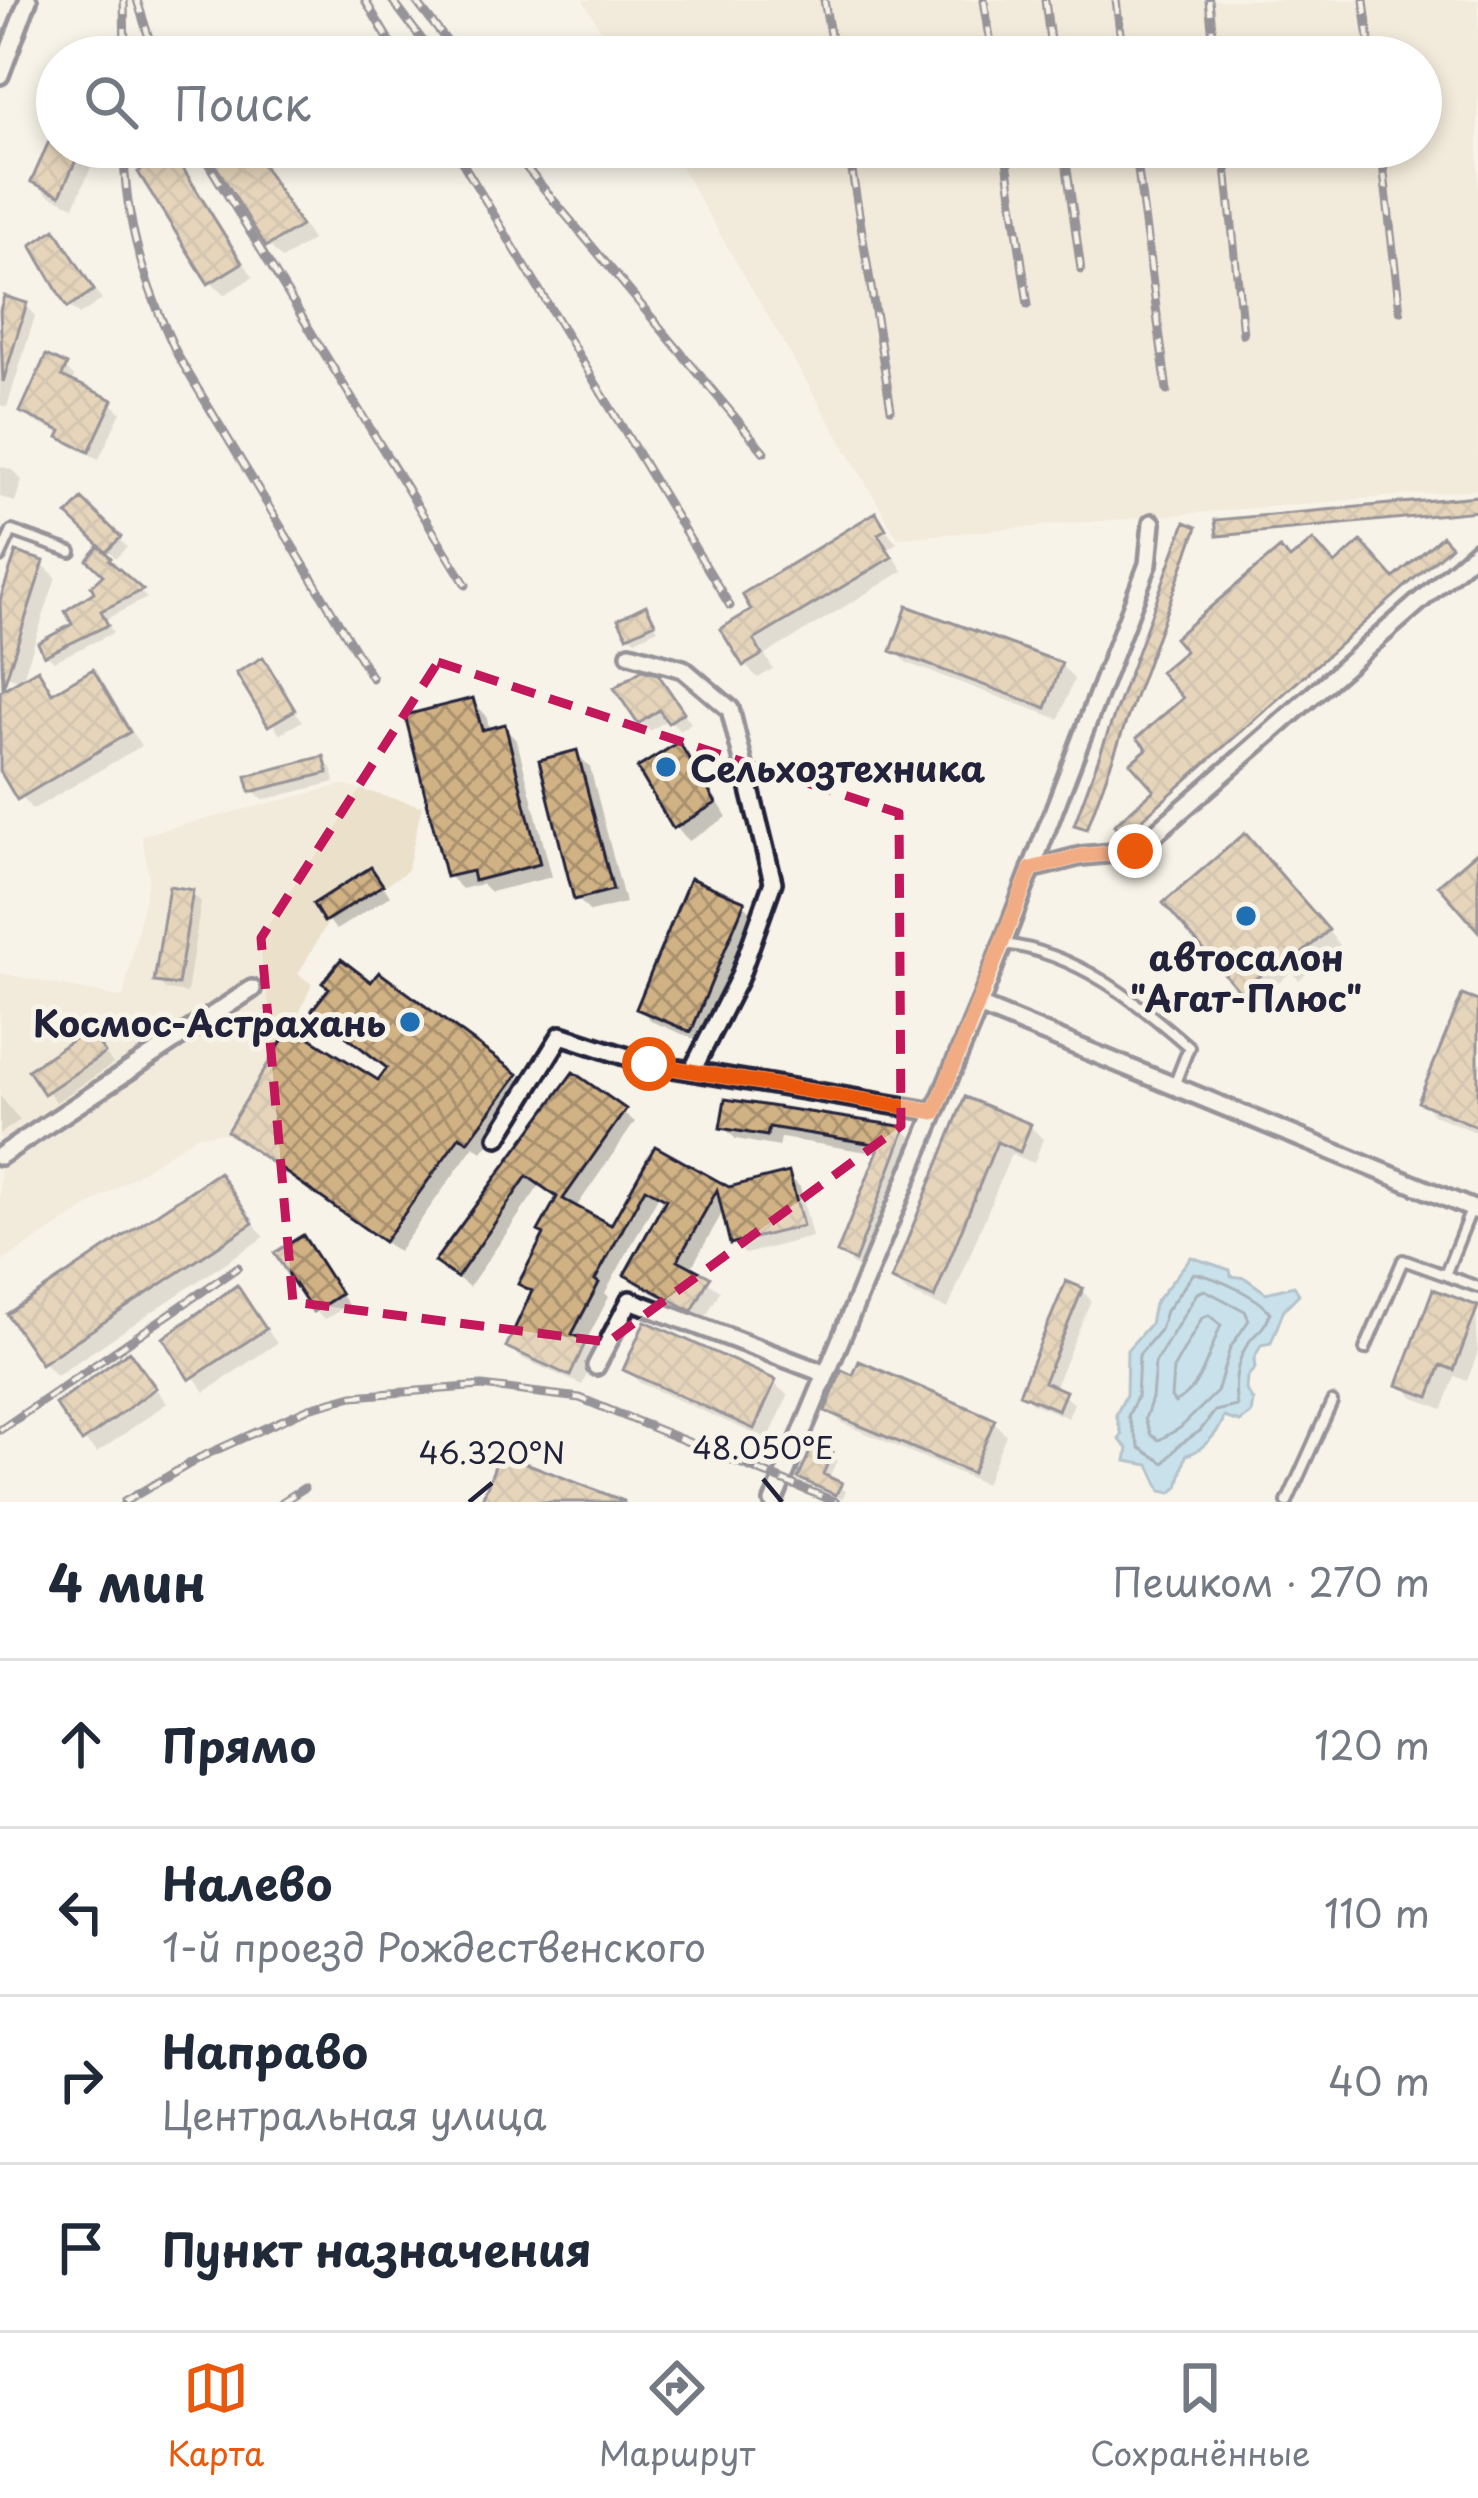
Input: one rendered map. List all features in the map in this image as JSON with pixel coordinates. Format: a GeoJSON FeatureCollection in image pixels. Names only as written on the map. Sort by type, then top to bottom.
{"type":"FeatureCollection","features":[{"type":"Feature","properties":{"kind":"street"},"geometry":{"type":"LineString","coordinates":[[0,75],[28,0]]}},
{"type":"Feature","properties":{"kind":"street"},"geometry":{"type":"LineString","coordinates":[[773,1502],[979,1006],[1148,564],[1152,524]]}},
{"type":"Feature","properties":{"kind":"street"},"geometry":{"type":"LineString","coordinates":[[1031,869],[1081,856],[1135,851],[1478,550]]}},
{"type":"Feature","properties":{"kind":"street"},"geometry":{"type":"LineString","coordinates":[[630,654],[683,669],[730,709],[772,882],[739,978],[692,1071]]}},
{"type":"Feature","properties":{"kind":"street"},"geometry":{"type":"LineString","coordinates":[[0,1156],[252,988]]}},
{"type":"Feature","properties":{"kind":"street"},"geometry":{"type":"LineString","coordinates":[[979,1006],[1475,1210]]}},
{"type":"Feature","properties":{"kind":"street"},"geometry":{"type":"LineString","coordinates":[[498,1137],[561,1035],[649,1064],[935,1112]]}},
{"type":"Feature","properties":{"kind":"street"},"geometry":{"type":"LineString","coordinates":[[596,1366],[630,1300],[826,1374]]}},
{"type":"Feature","properties":{"kind":"lane"},"geometry":{"type":"LineString","coordinates":[[0,557],[12,530],[71,552]]}},
{"type":"Feature","properties":{"kind":"lane"},"geometry":{"type":"LineString","coordinates":[[1003,944],[1038,948],[1067,961],[1117,988],[1157,1018],[1189,1047],[1174,1086]]}},
{"type":"Feature","properties":{"kind":"lane"},"geometry":{"type":"LineString","coordinates":[[1445,1275],[1475,1210]]}},
{"type":"Feature","properties":{"kind":"lane"},"geometry":{"type":"LineString","coordinates":[[1365,1349],[1403,1260],[1478,1287]]}},
{"type":"Feature","properties":{"kind":"lane"},"geometry":{"type":"LineString","coordinates":[[1287,1502],[1332,1402]]}},
{"type":"Feature","properties":{"kind":"highlighted area"},"geometry":{"type":"Polygon","coordinates":[[[438,662],[899,813],[901,1126],[608,1342],[293,1302],[261,938],[438,662]]]}},
{"type":"Feature","properties":{"kind":"shaded area"},"geometry":{"type":"Polygon","coordinates":[[[583,0],[1478,0],[1478,489],[898,538],[681,168],[1442,168],[1442,36],[604,36],[583,0]]]}},
{"type":"Feature","properties":{"kind":"shaded area"},"geometry":{"type":"Polygon","coordinates":[[[343,785],[422,806],[407,871],[327,924],[298,974],[312,984],[299,1014],[320,1027],[245,1145],[223,1133],[198,1135],[0,1263],[0,973],[123,998],[149,878],[142,835],[343,785]]]}},
{"type":"Feature","properties":{"kind":"water"},"geometry":{"type":"Polygon","coordinates":[[[1191,1257],[1230,1270],[1231,1276],[1245,1278],[1266,1293],[1294,1286],[1299,1294],[1284,1309],[1271,1343],[1261,1345],[1254,1359],[1246,1390],[1253,1401],[1251,1414],[1240,1422],[1224,1417],[1209,1440],[1186,1455],[1178,1487],[1171,1493],[1161,1491],[1149,1465],[1126,1461],[1128,1449],[1119,1439],[1116,1415],[1126,1395],[1127,1350],[1150,1324],[1154,1304],[1191,1257]]]}},
{"type":"Feature","properties":{"kind":"building"},"geometry":{"type":"Polygon","coordinates":[[[37,168],[72,168],[60,195],[31,182],[37,168]]]}},
{"type":"Feature","properties":{"kind":"building"},"geometry":{"type":"Polygon","coordinates":[[[183,168],[242,263],[208,284],[138,172],[183,168]]]}},
{"type":"Feature","properties":{"kind":"building"},"geometry":{"type":"Polygon","coordinates":[[[217,168],[265,168],[301,226],[266,247],[217,168]]]}},
{"type":"Feature","properties":{"kind":"building"},"geometry":{"type":"Polygon","coordinates":[[[55,229],[94,290],[67,308],[31,245],[55,229]]]}},
{"type":"Feature","properties":{"kind":"building"},"geometry":{"type":"Polygon","coordinates":[[[4,296],[27,303],[3,382],[0,310],[4,296]]]}},
{"type":"Feature","properties":{"kind":"building"},"geometry":{"type":"Polygon","coordinates":[[[46,355],[67,365],[62,376],[113,400],[89,452],[58,437],[61,431],[20,412],[46,355]]]}},
{"type":"Feature","properties":{"kind":"building"},"geometry":{"type":"Polygon","coordinates":[[[1478,496],[1478,511],[1217,536],[1215,520],[1478,496]]]}},
{"type":"Feature","properties":{"kind":"building"},"geometry":{"type":"Polygon","coordinates":[[[82,499],[121,537],[106,552],[67,515],[82,499]]]}},
{"type":"Feature","properties":{"kind":"building"},"geometry":{"type":"Polygon","coordinates":[[[876,512],[886,529],[878,534],[892,557],[754,640],[762,655],[743,666],[720,629],[751,610],[742,594],[876,512]]]}},
{"type":"Feature","properties":{"kind":"building"},"geometry":{"type":"Polygon","coordinates":[[[1185,522],[1197,527],[1087,829],[1074,825],[1185,522]]]}},
{"type":"Feature","properties":{"kind":"building"},"geometry":{"type":"Polygon","coordinates":[[[1442,536],[1451,546],[1123,836],[1114,825],[1154,790],[1130,763],[1147,749],[1137,738],[1183,698],[1160,672],[1185,651],[1174,638],[1280,548],[1290,559],[1313,540],[1335,564],[1361,541],[1394,578],[1442,536]]]}},
{"type":"Feature","properties":{"kind":"building"},"geometry":{"type":"Polygon","coordinates":[[[99,546],[143,590],[101,611],[108,625],[44,656],[38,643],[72,624],[65,611],[94,592],[91,586],[103,575],[87,560],[99,546]]]}},
{"type":"Feature","properties":{"kind":"building"},"geometry":{"type":"Polygon","coordinates":[[[16,552],[44,561],[3,688],[0,600],[16,552]]]}},
{"type":"Feature","properties":{"kind":"building"},"geometry":{"type":"Polygon","coordinates":[[[646,605],[655,623],[627,636],[618,619],[646,605]]]}},
{"type":"Feature","properties":{"kind":"building"},"geometry":{"type":"Polygon","coordinates":[[[907,606],[1062,663],[1046,708],[891,651],[907,606]]]}},
{"type":"Feature","properties":{"kind":"building"},"geometry":{"type":"Polygon","coordinates":[[[263,657],[295,710],[268,726],[236,673],[263,657]]]}},
{"type":"Feature","properties":{"kind":"building"},"geometry":{"type":"Polygon","coordinates":[[[38,669],[52,693],[93,669],[130,732],[17,800],[0,771],[0,691],[38,669]]]}},
{"type":"Feature","properties":{"kind":"building"},"geometry":{"type":"Polygon","coordinates":[[[642,670],[658,674],[684,712],[668,723],[659,710],[638,724],[614,688],[642,670]]]}},
{"type":"Feature","properties":{"kind":"building"},"geometry":{"type":"Polygon","coordinates":[[[473,698],[482,730],[505,724],[540,864],[474,881],[472,871],[446,877],[405,715],[473,698]]]}},
{"type":"Feature","properties":{"kind":"building"},"geometry":{"type":"Polygon","coordinates":[[[679,742],[716,803],[673,829],[637,768],[679,742]]]}},
{"type":"Feature","properties":{"kind":"building"},"geometry":{"type":"Polygon","coordinates":[[[577,750],[613,890],[574,900],[539,760],[577,750]]]}},
{"type":"Feature","properties":{"kind":"building"},"geometry":{"type":"Polygon","coordinates":[[[324,756],[328,773],[250,792],[246,776],[324,756]]]}},
{"type":"Feature","properties":{"kind":"building","name":"автосалон \"Агат-Плюс\""},"geometry":{"type":"Polygon","coordinates":[[[1245,833],[1329,930],[1284,969],[1277,961],[1240,992],[1163,903],[1245,833]]]}},
{"type":"Feature","properties":{"kind":"building"},"geometry":{"type":"Polygon","coordinates":[[[1478,851],[1478,931],[1438,885],[1478,851]]]}},
{"type":"Feature","properties":{"kind":"building"},"geometry":{"type":"Polygon","coordinates":[[[371,867],[383,885],[324,922],[313,904],[371,867]]]}},
{"type":"Feature","properties":{"kind":"building"},"geometry":{"type":"Polygon","coordinates":[[[690,878],[745,901],[691,1032],[636,1009],[690,878]]]}},
{"type":"Feature","properties":{"kind":"building"},"geometry":{"type":"Polygon","coordinates":[[[169,886],[193,890],[178,985],[154,982],[169,886]]]}},
{"type":"Feature","properties":{"kind":"building"},"geometry":{"type":"Polygon","coordinates":[[[341,959],[371,982],[379,972],[518,1074],[468,1142],[460,1136],[384,1242],[227,1131],[291,1026],[378,1080],[387,1068],[312,1010],[329,988],[322,983],[341,959]]]}},
{"type":"Feature","properties":{"kind":"building"},"geometry":{"type":"Polygon","coordinates":[[[1462,995],[1478,1001],[1478,1127],[1418,1102],[1462,995]]]}},
{"type":"Feature","properties":{"kind":"building"},"geometry":{"type":"Polygon","coordinates":[[[89,1029],[105,1053],[44,1094],[28,1070],[89,1029]]]}},
{"type":"Feature","properties":{"kind":"building"},"geometry":{"type":"Polygon","coordinates":[[[573,1072],[626,1109],[563,1199],[611,1225],[655,1146],[729,1187],[789,1172],[803,1226],[730,1244],[717,1190],[678,1260],[710,1277],[692,1311],[624,1275],[666,1199],[645,1188],[572,1334],[586,1341],[570,1376],[506,1347],[532,1291],[518,1284],[557,1197],[527,1176],[457,1278],[434,1262],[573,1072]]]}},
{"type":"Feature","properties":{"kind":"building"},"geometry":{"type":"Polygon","coordinates":[[[965,1097],[1031,1124],[1020,1152],[997,1142],[934,1298],[891,1280],[965,1097]]]}},
{"type":"Feature","properties":{"kind":"building"},"geometry":{"type":"Polygon","coordinates":[[[725,1099],[906,1127],[855,1261],[837,1253],[880,1145],[769,1127],[767,1136],[720,1128],[725,1099]]]}},
{"type":"Feature","properties":{"kind":"building"},"geometry":{"type":"Polygon","coordinates":[[[219,1172],[253,1223],[41,1364],[7,1314],[219,1172]]]}},
{"type":"Feature","properties":{"kind":"building"},"geometry":{"type":"Polygon","coordinates":[[[303,1235],[341,1294],[313,1312],[274,1253],[303,1235]]]}},
{"type":"Feature","properties":{"kind":"building"},"geometry":{"type":"Polygon","coordinates":[[[1066,1281],[1083,1288],[1044,1382],[1066,1391],[1058,1410],[1019,1394],[1066,1281]]]}},
{"type":"Feature","properties":{"kind":"building"},"geometry":{"type":"Polygon","coordinates":[[[237,1285],[266,1329],[189,1380],[163,1338],[237,1285]]]}},
{"type":"Feature","properties":{"kind":"building"},"geometry":{"type":"Polygon","coordinates":[[[1433,1289],[1478,1306],[1454,1370],[1441,1365],[1429,1397],[1397,1385],[1433,1289]]]}},
{"type":"Feature","properties":{"kind":"building"},"geometry":{"type":"Polygon","coordinates":[[[645,1321],[776,1380],[754,1429],[623,1370],[645,1321]]]}},
{"type":"Feature","properties":{"kind":"building"},"geometry":{"type":"Polygon","coordinates":[[[129,1351],[156,1388],[82,1442],[55,1404],[129,1351]]]}},
{"type":"Feature","properties":{"kind":"building"},"geometry":{"type":"Polygon","coordinates":[[[859,1361],[995,1419],[972,1473],[825,1411],[842,1370],[853,1375],[859,1361]]]}},
{"type":"Feature","properties":{"kind":"building"},"geometry":{"type":"Polygon","coordinates":[[[814,1443],[833,1452],[823,1474],[842,1483],[836,1495],[798,1478],[814,1443]]]}},
{"type":"Feature","properties":{"kind":"building"},"geometry":{"type":"Polygon","coordinates":[[[500,1453],[624,1501],[624,1502],[481,1502],[500,1453]]]}},
{"type":"Feature","properties":{"kind":"railway"},"geometry":{"type":"LineString","coordinates":[[124,0],[125,36]]}},
{"type":"Feature","properties":{"kind":"railway"},"geometry":{"type":"LineString","coordinates":[[137,0],[148,36]]}},
{"type":"Feature","properties":{"kind":"railway"},"geometry":{"type":"LineString","coordinates":[[365,0],[386,36]]}},
{"type":"Feature","properties":{"kind":"railway"},"geometry":{"type":"LineString","coordinates":[[392,0],[419,36]]}},
{"type":"Feature","properties":{"kind":"railway"},"geometry":{"type":"LineString","coordinates":[[415,0],[443,36]]}},
{"type":"Feature","properties":{"kind":"railway"},"geometry":{"type":"LineString","coordinates":[[824,0],[830,36]]}},
{"type":"Feature","properties":{"kind":"railway"},"geometry":{"type":"LineString","coordinates":[[984,0],[990,36]]}},
{"type":"Feature","properties":{"kind":"railway"},"geometry":{"type":"LineString","coordinates":[[1045,0],[1049,36]]}},
{"type":"Feature","properties":{"kind":"railway"},"geometry":{"type":"LineString","coordinates":[[1116,0],[1120,36]]}},
{"type":"Feature","properties":{"kind":"railway"},"geometry":{"type":"LineString","coordinates":[[1209,0],[1213,36]]}},
{"type":"Feature","properties":{"kind":"railway"},"geometry":{"type":"LineString","coordinates":[[1364,0],[1368,36]]}},
{"type":"Feature","properties":{"kind":"railway"},"geometry":{"type":"LineString","coordinates":[[125,168],[139,254],[178,356],[372,678]]}},
{"type":"Feature","properties":{"kind":"railway"},"geometry":{"type":"LineString","coordinates":[[211,168],[466,585]]}},
{"type":"Feature","properties":{"kind":"railway"},"geometry":{"type":"LineString","coordinates":[[466,168],[730,606]]}},
{"type":"Feature","properties":{"kind":"railway"},"geometry":{"type":"LineString","coordinates":[[527,168],[764,452]]}},
{"type":"Feature","properties":{"kind":"railway"},"geometry":{"type":"LineString","coordinates":[[851,168],[891,409]]}},
{"type":"Feature","properties":{"kind":"railway"},"geometry":{"type":"LineString","coordinates":[[1008,168],[1028,305]]}},
{"type":"Feature","properties":{"kind":"railway"},"geometry":{"type":"LineString","coordinates":[[1067,168],[1081,270]]}},
{"type":"Feature","properties":{"kind":"railway"},"geometry":{"type":"LineString","coordinates":[[1138,168],[1167,391]]}},
{"type":"Feature","properties":{"kind":"railway"},"geometry":{"type":"LineString","coordinates":[[1226,168],[1243,334]]}},
{"type":"Feature","properties":{"kind":"railway"},"geometry":{"type":"LineString","coordinates":[[1383,168],[1400,311]]}},
{"type":"Feature","properties":{"kind":"railway"},"geometry":{"type":"LineString","coordinates":[[0,1430],[238,1267]]}},
{"type":"Feature","properties":{"kind":"railway"},"geometry":{"type":"LineString","coordinates":[[124,1502],[201,1457],[309,1408],[353,1396],[482,1386],[580,1398],[836,1502]]}},
{"type":"Feature","properties":{"kind":"railway"},"geometry":{"type":"LineString","coordinates":[[282,1502],[304,1488]]}},
{"type":"Feature","properties":{"kind":"place","name":"Сельхозтехника"},"geometry":{"type":"Point","coordinates":[666,767]}},
{"type":"Feature","properties":{"kind":"place","name":"автосалон \"Агат-Плюс\""},"geometry":{"type":"Point","coordinates":[1246,916]}},
{"type":"Feature","properties":{"kind":"place","name":"Космос-Астрахань"},"geometry":{"type":"Point","coordinates":[410,1022]}},
{"type":"Feature","properties":{"kind":"route"},"geometry":{"type":"LineString","coordinates":[[649,1064],[935,1112],[1031,869],[1081,856],[1135,851]]}}]}
